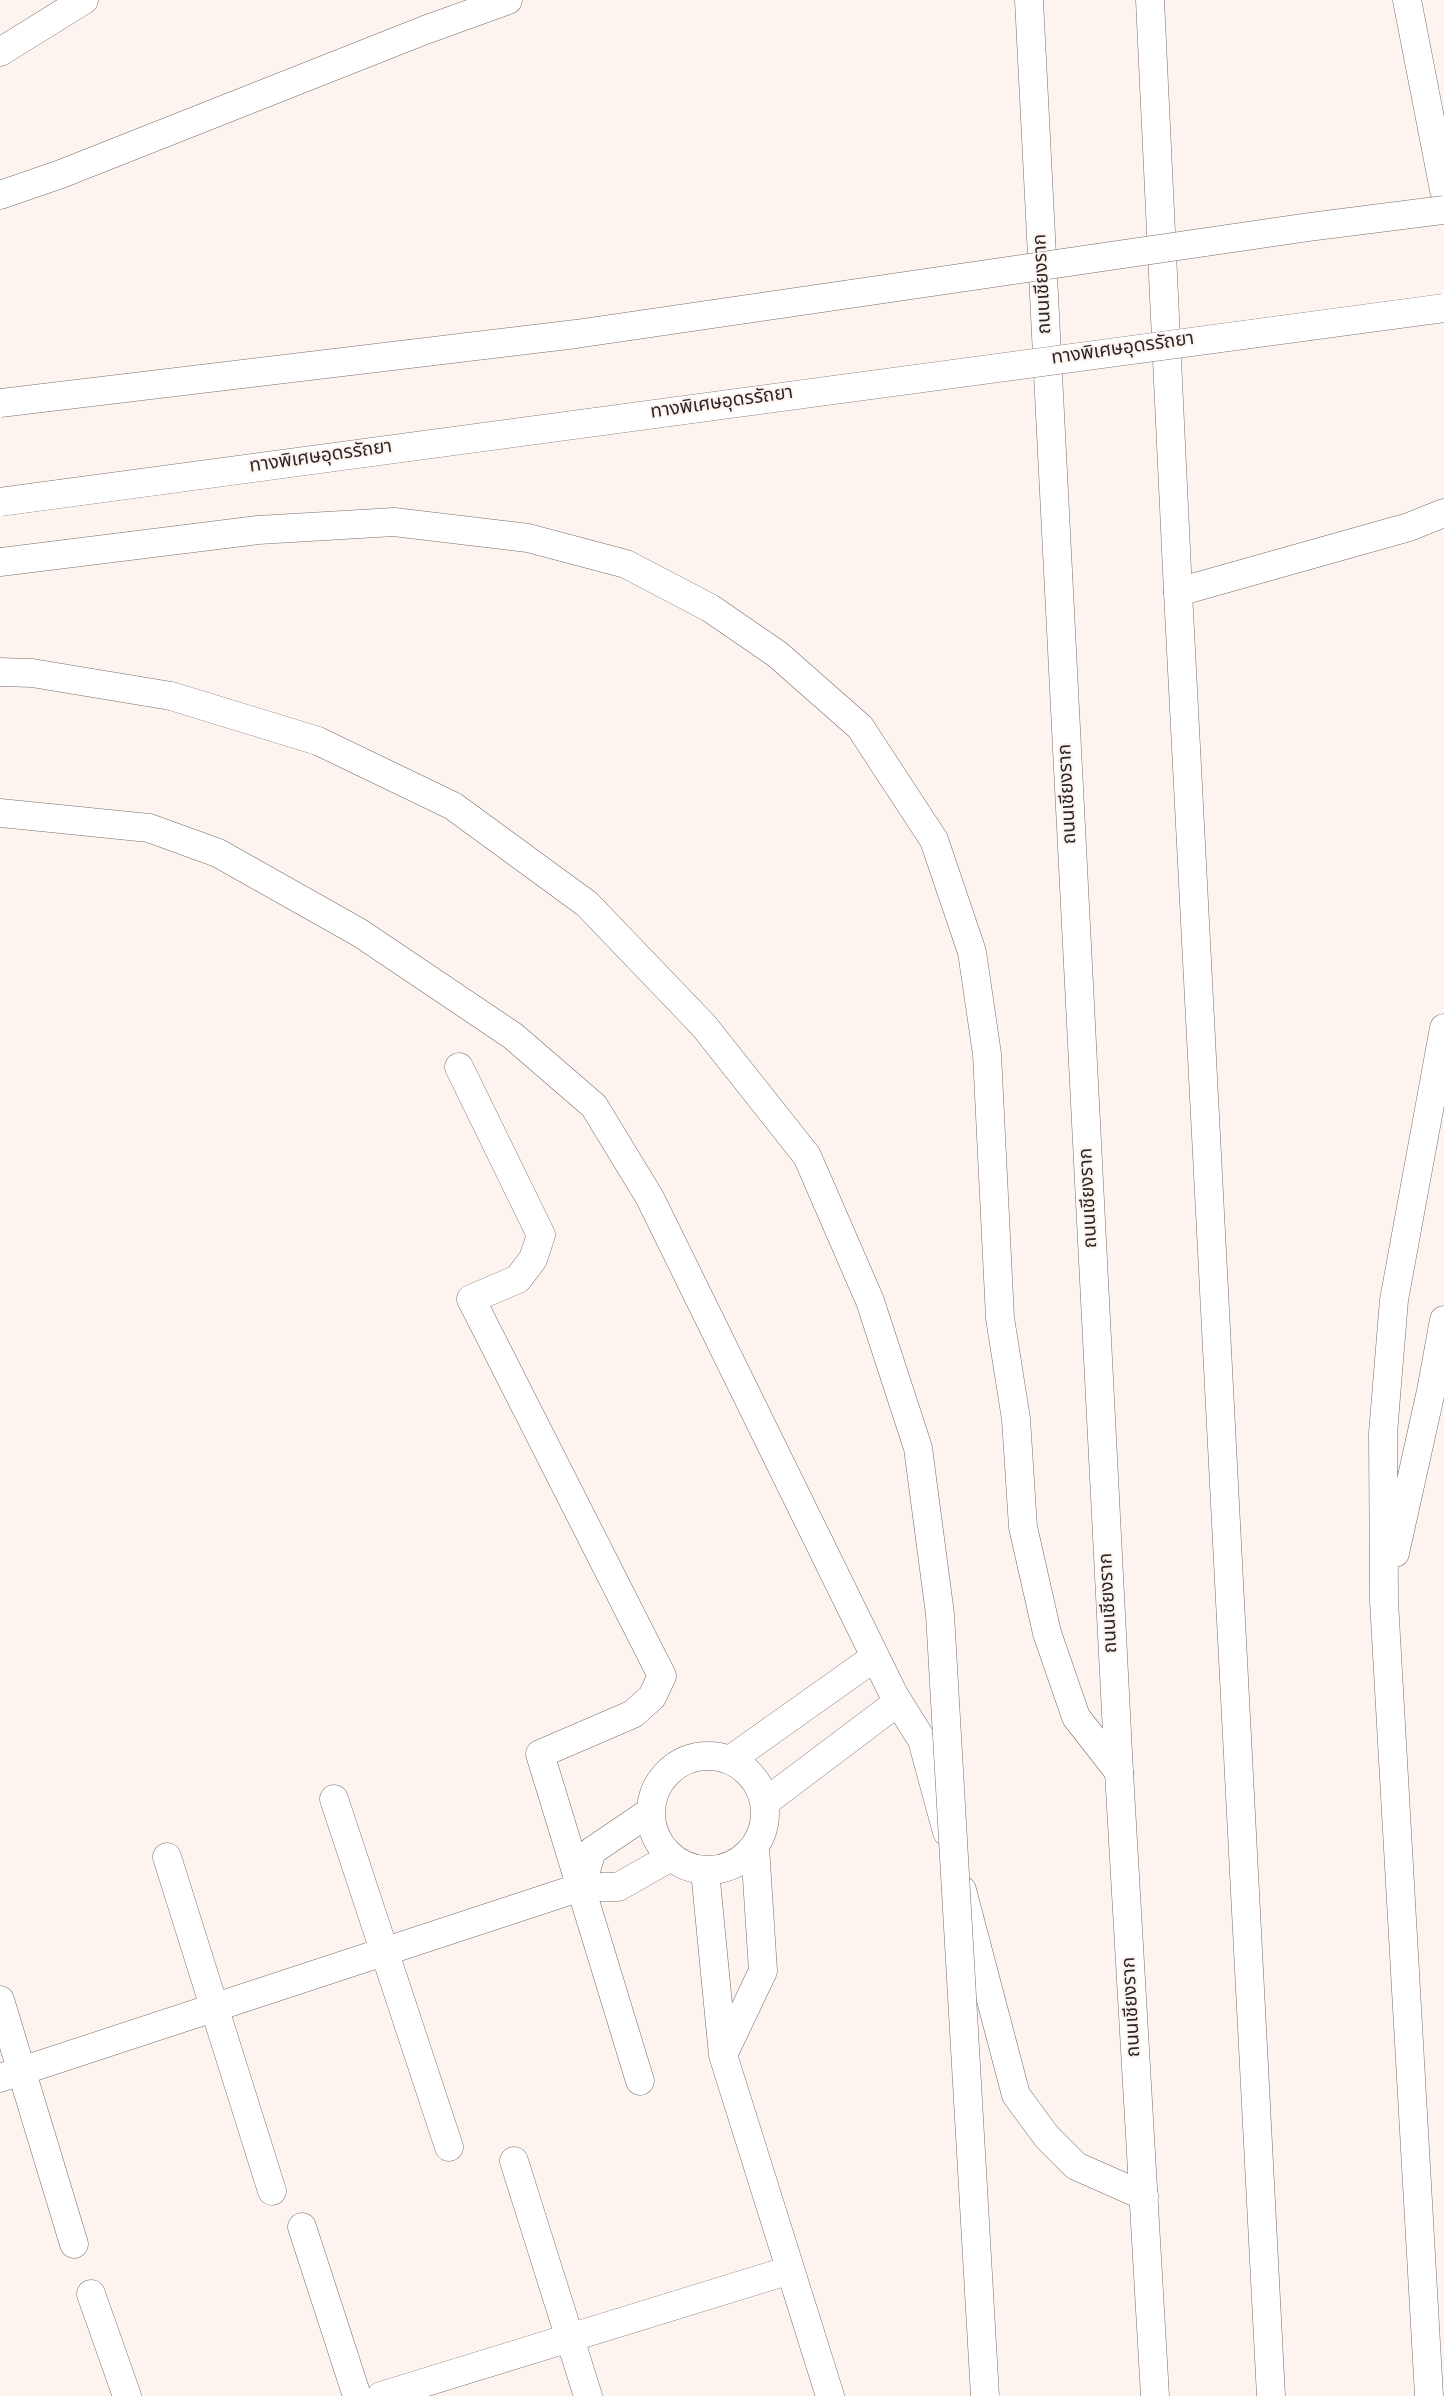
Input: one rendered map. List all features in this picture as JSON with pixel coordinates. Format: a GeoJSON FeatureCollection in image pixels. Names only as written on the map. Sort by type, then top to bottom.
{"type":"FeatureCollection","features":[{"type":"Feature","properties":{"kind":"main road"},"geometry":{"type":"LineString","coordinates":[[0,52],[84,0]]}},
{"type":"Feature","properties":{"kind":"main road"},"geometry":{"type":"LineString","coordinates":[[0,195],[61,174],[425,30],[508,0]]}},
{"type":"Feature","properties":{"kind":"main road","name":"ถนนเชียงราก"},"geometry":{"type":"LineString","coordinates":[[1029,0],[1119,1772],[1155,2396]]}},
{"type":"Feature","properties":{"kind":"main road"},"geometry":{"type":"LineString","coordinates":[[1150,0],[1178,592],[1271,2396]]}},
{"type":"Feature","properties":{"kind":"main road"},"geometry":{"type":"LineString","coordinates":[[1407,0],[1444,190]]}},
{"type":"Feature","properties":{"kind":"main road"},"geometry":{"type":"LineString","coordinates":[[0,404],[576,334],[1290,230],[1444,210]]}},
{"type":"Feature","properties":{"kind":"main road","name":"ทางพิเศษอุดรรัถยา"},"geometry":{"type":"LineString","coordinates":[[0,502],[1444,308]]}},
{"type":"Feature","properties":{"kind":"main road"},"geometry":{"type":"LineString","coordinates":[[1178,592],[1408,527],[1444,513]]}},
{"type":"Feature","properties":{"kind":"main road"},"geometry":{"type":"LineString","coordinates":[[0,562],[258,530],[394,522],[528,538],[626,564],[710,608],[777,654],[860,727],[934,840],[972,952],[987,1054],[1000,1318],[1016,1419],[1023,1528],[1047,1633],[1076,1717],[1119,1772]]}},
{"type":"Feature","properties":{"kind":"main road"},"geometry":{"type":"LineString","coordinates":[[0,672],[32,673],[170,696],[318,740],[453,806],[587,904],[704,1026],[806,1156],[870,1301],[918,1448],[940,1614],[985,2396]]}},
{"type":"Feature","properties":{"kind":"main road"},"geometry":{"type":"LineString","coordinates":[[0,813],[149,828],[218,854],[360,933],[513,1036],[594,1106],[650,1198],[875,1657],[898,1702],[922,1740],[1016,2095],[1047,2136],[1076,2166],[1144,2196]]}},
{"type":"Feature","properties":{"kind":"main road"},"geometry":{"type":"LineString","coordinates":[[1429,2396],[1384,1601],[1383,1433],[1394,1300],[1444,1028]]}},
{"type":"Feature","properties":{"kind":"main road"},"geometry":{"type":"LineString","coordinates":[[459,1067],[541,1235],[533,1259],[518,1279],[471,1299],[662,1676],[652,1697],[633,1714],[540,1754],[640,2082]]}},
{"type":"Feature","properties":{"kind":"main road"},"geometry":{"type":"LineString","coordinates":[[1384,1601],[1431,1391],[1444,1320]]}},
{"type":"Feature","properties":{"kind":"main road"},"geometry":{"type":"LineString","coordinates":[[730,1760],[875,1657]]}},
{"type":"Feature","properties":{"kind":"main road"},"geometry":{"type":"LineString","coordinates":[[764,1803],[898,1702]]}},
{"type":"Feature","properties":{"kind":"main road"},"geometry":{"type":"LineString","coordinates":[[701,1756],[720,1757],[730,1760],[752,1776],[762,1792],[764,1803],[763,1830],[755,1847],[741,1860],[724,1868],[705,1871],[687,1866],[671,1857],[658,1842],[652,1824],[651,1812],[651,1805],[657,1787],[668,1772],[683,1761],[701,1756]]}},
{"type":"Feature","properties":{"kind":"main road"},"geometry":{"type":"LineString","coordinates":[[334,1799],[450,2147]]}},
{"type":"Feature","properties":{"kind":"main road"},"geometry":{"type":"LineString","coordinates":[[581,1888],[592,1851],[651,1812]]}},
{"type":"Feature","properties":{"kind":"main road"},"geometry":{"type":"LineString","coordinates":[[723,2055],[763,1971],[755,1847]]}},
{"type":"Feature","properties":{"kind":"main road"},"geometry":{"type":"LineString","coordinates":[[167,1857],[272,2191]]}},
{"type":"Feature","properties":{"kind":"main road"},"geometry":{"type":"LineString","coordinates":[[11,2075],[581,1888],[618,1887],[671,1857]]}},
{"type":"Feature","properties":{"kind":"main road"},"geometry":{"type":"LineString","coordinates":[[705,1871],[723,2055],[830,2396]]}},
{"type":"Feature","properties":{"kind":"main road"},"geometry":{"type":"LineString","coordinates":[[0,2000],[11,2075],[74,2244]]}},
{"type":"Feature","properties":{"kind":"main road"},"geometry":{"type":"LineString","coordinates":[[514,2161],[588,2396]]}},
{"type":"Feature","properties":{"kind":"main road"},"geometry":{"type":"LineString","coordinates":[[302,2227],[357,2396]]}},
{"type":"Feature","properties":{"kind":"main road"},"geometry":{"type":"LineString","coordinates":[[381,2396],[790,2270]]}},
{"type":"Feature","properties":{"kind":"main road"},"geometry":{"type":"LineString","coordinates":[[91,2294],[127,2396]]}}]}
